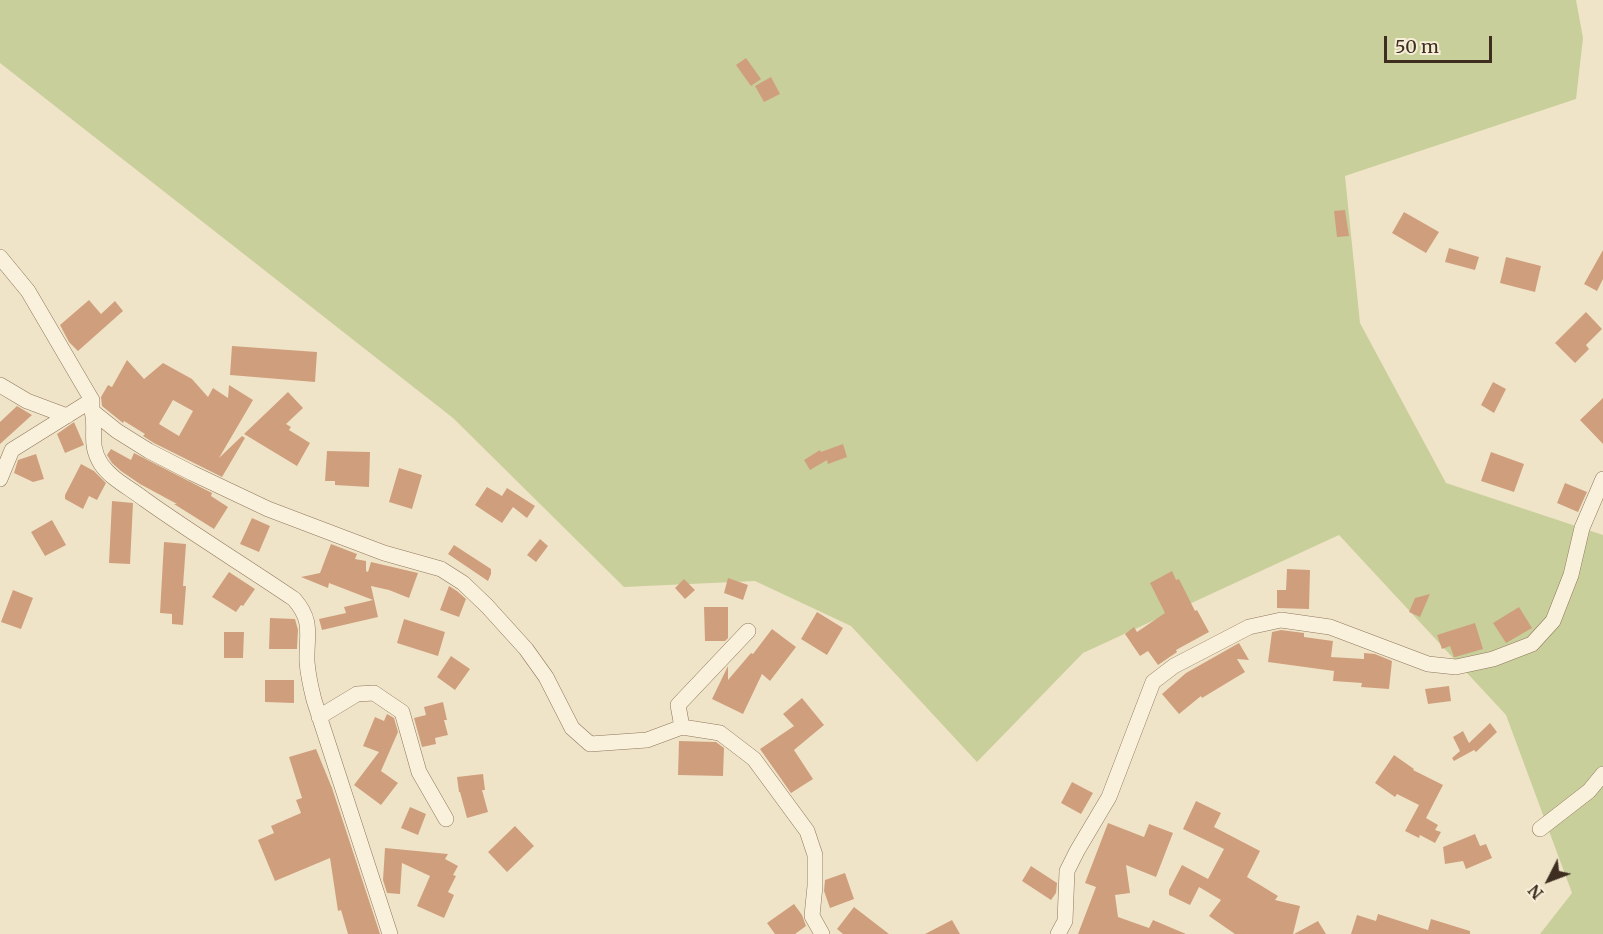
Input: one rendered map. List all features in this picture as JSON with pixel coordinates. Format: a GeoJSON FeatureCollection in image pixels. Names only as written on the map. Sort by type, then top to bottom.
{"type":"FeatureCollection","features":[{"type":"Feature","properties":{"kind":"street"},"geometry":{"type":"LineString","coordinates":[[0,257],[28,291],[92,405],[117,431],[149,451],[192,473],[268,508],[384,553],[441,569],[463,583],[526,649],[546,677],[572,728],[590,744],[647,740],[682,727],[720,733],[754,759],[807,831],[815,855],[812,916],[822,934]]}},
{"type":"Feature","properties":{"kind":"street"},"geometry":{"type":"LineString","coordinates":[[0,385],[27,401],[67,416]]}},
{"type":"Feature","properties":{"kind":"street"},"geometry":{"type":"LineString","coordinates":[[0,479],[12,450],[67,416],[92,405]]}},
{"type":"Feature","properties":{"kind":"street"},"geometry":{"type":"LineString","coordinates":[[92,405],[94,448],[108,473],[186,529],[294,599],[301,608],[308,629],[307,665],[319,717],[390,934]]}},
{"type":"Feature","properties":{"kind":"street"},"geometry":{"type":"LineString","coordinates":[[1058,934],[1065,921],[1067,872],[1109,797],[1153,682],[1174,666],[1249,627],[1281,620],[1330,627],[1428,664],[1456,667],[1493,659],[1532,644],[1553,621],[1570,575],[1582,528],[1603,479]]}},
{"type":"Feature","properties":{"kind":"street"},"geometry":{"type":"LineString","coordinates":[[682,727],[678,705],[748,631]]}},
{"type":"Feature","properties":{"kind":"street"},"geometry":{"type":"LineString","coordinates":[[319,717],[357,694],[374,693],[402,712],[419,772],[446,819]]}},
{"type":"Feature","properties":{"kind":"street"},"geometry":{"type":"LineString","coordinates":[[1540,829],[1590,791],[1603,774]]}},
{"type":"Feature","properties":{"kind":"green space"},"geometry":{"type":"Polygon","coordinates":[[[0,0],[1576,0],[1583,38],[1576,99],[1345,176],[1360,323],[1446,483],[1603,535],[1603,934],[1540,934],[1572,893],[1506,715],[1339,535],[1083,653],[977,762],[851,626],[755,581],[624,587],[453,418],[0,63],[0,0]]]}},
{"type":"Feature","properties":{"kind":"building"},"geometry":{"type":"Polygon","coordinates":[[[746,58],[761,79],[751,86],[736,65],[746,58]]]}},
{"type":"Feature","properties":{"kind":"building"},"geometry":{"type":"Polygon","coordinates":[[[771,77],[780,94],[764,102],[755,86],[771,77]]]}},
{"type":"Feature","properties":{"kind":"building"},"geometry":{"type":"Polygon","coordinates":[[[1345,210],[1349,236],[1337,237],[1334,211],[1345,210]]]}},
{"type":"Feature","properties":{"kind":"building"},"geometry":{"type":"Polygon","coordinates":[[[1404,212],[1439,232],[1426,253],[1392,233],[1404,212]]]}},
{"type":"Feature","properties":{"kind":"building"},"geometry":{"type":"Polygon","coordinates":[[[1449,248],[1479,257],[1475,270],[1445,262],[1449,248]]]}},
{"type":"Feature","properties":{"kind":"building"},"geometry":{"type":"Polygon","coordinates":[[[1603,250],[1603,279],[1597,291],[1584,284],[1603,250]]]}},
{"type":"Feature","properties":{"kind":"building"},"geometry":{"type":"Polygon","coordinates":[[[1506,257],[1541,266],[1535,292],[1500,283],[1506,257]]]}},
{"type":"Feature","properties":{"kind":"building"},"geometry":{"type":"Polygon","coordinates":[[[89,300],[101,314],[115,301],[123,311],[78,351],[69,342],[60,325],[89,300]]]}},
{"type":"Feature","properties":{"kind":"building"},"geometry":{"type":"Polygon","coordinates":[[[1586,312],[1602,329],[1586,345],[1589,349],[1575,363],[1555,343],[1586,312]]]}},
{"type":"Feature","properties":{"kind":"building"},"geometry":{"type":"Polygon","coordinates":[[[232,346],[317,352],[315,382],[230,375],[232,346]]]}},
{"type":"Feature","properties":{"kind":"building"},"geometry":{"type":"Polygon","coordinates":[[[127,360],[144,379],[163,363],[192,379],[208,397],[213,388],[228,398],[229,385],[253,400],[219,458],[242,436],[245,438],[222,477],[154,443],[143,436],[145,434],[124,421],[123,423],[102,406],[101,397],[108,385],[112,387],[127,360]],[[173,400],[159,424],[179,436],[193,411],[173,400]]]}},
{"type":"Feature","properties":{"kind":"building"},"geometry":{"type":"Polygon","coordinates":[[[1493,382],[1506,389],[1494,413],[1481,405],[1493,382]]]}},
{"type":"Feature","properties":{"kind":"building"},"geometry":{"type":"Polygon","coordinates":[[[288,392],[303,408],[286,424],[291,427],[289,430],[310,443],[297,466],[244,434],[288,392]]]}},
{"type":"Feature","properties":{"kind":"building"},"geometry":{"type":"Polygon","coordinates":[[[1603,398],[1603,444],[1580,420],[1603,398]]]}},
{"type":"Feature","properties":{"kind":"building"},"geometry":{"type":"Polygon","coordinates":[[[17,406],[32,415],[0,444],[0,422],[17,406]]]}},
{"type":"Feature","properties":{"kind":"building"},"geometry":{"type":"Polygon","coordinates":[[[74,422],[84,445],[65,453],[57,434],[74,422]]]}},
{"type":"Feature","properties":{"kind":"building"},"geometry":{"type":"Polygon","coordinates":[[[843,444],[847,457],[828,464],[827,460],[810,470],[804,460],[820,450],[821,452],[843,444]]]}},
{"type":"Feature","properties":{"kind":"building"},"geometry":{"type":"Polygon","coordinates":[[[111,449],[131,460],[134,453],[212,493],[211,496],[228,507],[214,529],[121,471],[107,455],[111,449]]]}},
{"type":"Feature","properties":{"kind":"building"},"geometry":{"type":"Polygon","coordinates":[[[327,451],[370,452],[369,487],[335,485],[335,481],[325,481],[327,451]]]}},
{"type":"Feature","properties":{"kind":"building"},"geometry":{"type":"Polygon","coordinates":[[[1491,452],[1524,464],[1514,492],[1481,481],[1491,452]]]}},
{"type":"Feature","properties":{"kind":"building"},"geometry":{"type":"Polygon","coordinates":[[[36,454],[44,479],[33,482],[14,473],[18,460],[36,454]]]}},
{"type":"Feature","properties":{"kind":"building"},"geometry":{"type":"Polygon","coordinates":[[[81,464],[94,471],[106,483],[97,500],[89,496],[83,509],[65,499],[81,464]]]}},
{"type":"Feature","properties":{"kind":"building"},"geometry":{"type":"Polygon","coordinates":[[[399,468],[422,475],[412,509],[389,502],[399,468]]]}},
{"type":"Feature","properties":{"kind":"building"},"geometry":{"type":"Polygon","coordinates":[[[1565,483],[1587,492],[1578,512],[1557,503],[1565,483]]]}},
{"type":"Feature","properties":{"kind":"building"},"geometry":{"type":"Polygon","coordinates":[[[487,487],[502,496],[507,488],[535,506],[527,518],[513,507],[502,523],[475,505],[487,487]]]}},
{"type":"Feature","properties":{"kind":"building"},"geometry":{"type":"Polygon","coordinates":[[[112,501],[133,503],[130,564],[109,563],[112,501]]]}},
{"type":"Feature","properties":{"kind":"building"},"geometry":{"type":"Polygon","coordinates":[[[252,518],[270,526],[259,552],[240,544],[252,518]]]}},
{"type":"Feature","properties":{"kind":"building"},"geometry":{"type":"Polygon","coordinates":[[[52,520],[66,545],[45,556],[31,532],[52,520]]]}},
{"type":"Feature","properties":{"kind":"building"},"geometry":{"type":"Polygon","coordinates":[[[540,539],[548,546],[536,562],[527,555],[540,539]]]}},
{"type":"Feature","properties":{"kind":"building"},"geometry":{"type":"Polygon","coordinates":[[[164,542],[186,544],[183,625],[172,624],[172,614],[160,613],[164,542]]]}},
{"type":"Feature","properties":{"kind":"building"},"geometry":{"type":"Polygon","coordinates":[[[331,544],[357,554],[355,559],[366,561],[368,572],[371,562],[418,573],[409,598],[371,586],[378,617],[322,630],[319,619],[346,613],[344,607],[373,600],[329,583],[328,588],[301,577],[320,573],[331,544]]]}},
{"type":"Feature","properties":{"kind":"building"},"geometry":{"type":"Polygon","coordinates":[[[454,545],[491,569],[488,581],[448,554],[454,545]]]}},
{"type":"Feature","properties":{"kind":"building"},"geometry":{"type":"Polygon","coordinates":[[[1287,569],[1310,570],[1309,609],[1277,608],[1277,590],[1286,590],[1287,569]]]}},
{"type":"Feature","properties":{"kind":"building"},"geometry":{"type":"Polygon","coordinates":[[[1172,571],[1176,580],[1179,579],[1195,611],[1197,610],[1209,632],[1176,650],[1177,652],[1158,665],[1148,651],[1140,656],[1125,634],[1134,627],[1137,632],[1165,613],[1150,583],[1172,571]]]}},
{"type":"Feature","properties":{"kind":"building"},"geometry":{"type":"Polygon","coordinates":[[[229,572],[255,589],[236,612],[212,597],[229,572]]]}},
{"type":"Feature","properties":{"kind":"building"},"geometry":{"type":"Polygon","coordinates":[[[728,578],[748,585],[743,600],[724,593],[728,578]]]}},
{"type":"Feature","properties":{"kind":"building"},"geometry":{"type":"Polygon","coordinates":[[[684,579],[695,590],[685,599],[675,588],[684,579]]]}},
{"type":"Feature","properties":{"kind":"building"},"geometry":{"type":"Polygon","coordinates":[[[449,586],[466,599],[459,617],[440,610],[449,586]]]}},
{"type":"Feature","properties":{"kind":"building"},"geometry":{"type":"Polygon","coordinates":[[[13,590],[33,598],[21,629],[1,622],[13,590]]]}},
{"type":"Feature","properties":{"kind":"building"},"geometry":{"type":"Polygon","coordinates":[[[1430,594],[1420,617],[1409,612],[1415,598],[1430,594]]]}},
{"type":"Feature","properties":{"kind":"building"},"geometry":{"type":"Polygon","coordinates":[[[704,607],[728,607],[728,638],[725,641],[705,641],[704,607]]]}},
{"type":"Feature","properties":{"kind":"building"},"geometry":{"type":"Polygon","coordinates":[[[1519,607],[1532,628],[1506,643],[1493,623],[1519,607]]]}},
{"type":"Feature","properties":{"kind":"building"},"geometry":{"type":"Polygon","coordinates":[[[817,612],[843,628],[827,655],[801,639],[817,612]]]}},
{"type":"Feature","properties":{"kind":"building"},"geometry":{"type":"Polygon","coordinates":[[[270,618],[295,619],[298,630],[297,649],[269,649],[270,618]]]}},
{"type":"Feature","properties":{"kind":"building"},"geometry":{"type":"Polygon","coordinates":[[[404,619],[445,632],[438,656],[397,643],[404,619]]]}},
{"type":"Feature","properties":{"kind":"building"},"geometry":{"type":"Polygon","coordinates":[[[1475,623],[1483,649],[1454,657],[1450,646],[1442,649],[1437,635],[1475,623]]]}},
{"type":"Feature","properties":{"kind":"building"},"geometry":{"type":"Polygon","coordinates":[[[772,629],[796,647],[770,681],[762,674],[743,714],[712,699],[728,666],[728,680],[751,653],[753,654],[772,629]]]}},
{"type":"Feature","properties":{"kind":"building"},"geometry":{"type":"Polygon","coordinates":[[[1281,630],[1304,633],[1304,637],[1333,641],[1331,657],[1364,659],[1364,653],[1375,654],[1392,661],[1389,689],[1361,687],[1362,683],[1333,681],[1334,671],[1268,662],[1272,632],[1281,630]]]}},
{"type":"Feature","properties":{"kind":"building"},"geometry":{"type":"Polygon","coordinates":[[[224,632],[244,632],[243,658],[224,658],[224,632]]]}},
{"type":"Feature","properties":{"kind":"building"},"geometry":{"type":"Polygon","coordinates":[[[1239,643],[1249,660],[1237,659],[1245,672],[1202,698],[1201,696],[1179,714],[1162,694],[1186,673],[1239,643]]]}},
{"type":"Feature","properties":{"kind":"building"},"geometry":{"type":"Polygon","coordinates":[[[451,656],[470,669],[455,690],[437,677],[451,656]]]}},
{"type":"Feature","properties":{"kind":"building"},"geometry":{"type":"Polygon","coordinates":[[[265,680],[294,680],[294,703],[265,702],[265,680]]]}},
{"type":"Feature","properties":{"kind":"building"},"geometry":{"type":"Polygon","coordinates":[[[1449,686],[1451,701],[1428,704],[1425,689],[1449,686]]]}},
{"type":"Feature","properties":{"kind":"building"},"geometry":{"type":"Polygon","coordinates":[[[802,698],[824,725],[794,750],[813,779],[791,793],[760,749],[794,726],[783,714],[802,698]]]}},
{"type":"Feature","properties":{"kind":"building"},"geometry":{"type":"Polygon","coordinates":[[[443,702],[448,735],[435,738],[436,744],[422,747],[414,718],[426,715],[424,707],[443,702]]]}},
{"type":"Feature","properties":{"kind":"building"},"geometry":{"type":"Polygon","coordinates":[[[387,714],[394,718],[398,732],[381,771],[398,783],[381,805],[354,785],[379,752],[363,746],[375,717],[384,721],[387,714]]]}},
{"type":"Feature","properties":{"kind":"building"},"geometry":{"type":"Polygon","coordinates":[[[1490,723],[1497,732],[1476,752],[1474,750],[1454,761],[1452,758],[1460,751],[1453,737],[1463,731],[1469,743],[1490,723]]]}},
{"type":"Feature","properties":{"kind":"building"},"geometry":{"type":"Polygon","coordinates":[[[679,741],[716,742],[724,748],[723,776],[678,775],[679,741]]]}},
{"type":"Feature","properties":{"kind":"building"},"geometry":{"type":"Polygon","coordinates":[[[316,749],[332,788],[380,934],[348,934],[341,910],[338,911],[330,858],[275,881],[258,840],[274,833],[271,826],[301,813],[296,800],[302,798],[289,757],[316,749]]]}},
{"type":"Feature","properties":{"kind":"building"},"geometry":{"type":"Polygon","coordinates":[[[1394,755],[1413,770],[1443,785],[1426,818],[1438,825],[1435,830],[1441,832],[1435,843],[1420,835],[1419,838],[1405,831],[1419,805],[1397,794],[1395,797],[1375,783],[1394,755]]]}},
{"type":"Feature","properties":{"kind":"building"},"geometry":{"type":"Polygon","coordinates":[[[483,774],[485,790],[482,790],[488,812],[467,818],[457,777],[483,774]]]}},
{"type":"Feature","properties":{"kind":"building"},"geometry":{"type":"Polygon","coordinates":[[[1072,782],[1093,793],[1081,814],[1061,803],[1072,782]]]}},
{"type":"Feature","properties":{"kind":"building"},"geometry":{"type":"Polygon","coordinates":[[[1196,801],[1221,813],[1214,827],[1260,851],[1247,877],[1278,896],[1275,900],[1300,906],[1293,934],[1235,934],[1209,916],[1221,900],[1199,887],[1190,905],[1169,895],[1169,890],[1182,865],[1208,879],[1224,849],[1183,829],[1196,801]]]}},
{"type":"Feature","properties":{"kind":"building"},"geometry":{"type":"Polygon","coordinates":[[[410,807],[426,814],[418,835],[401,828],[410,807]]]}},
{"type":"Feature","properties":{"kind":"building"},"geometry":{"type":"Polygon","coordinates":[[[1108,823],[1144,837],[1149,824],[1173,833],[1156,877],[1126,865],[1130,893],[1115,895],[1118,917],[1149,928],[1153,920],[1186,934],[1078,934],[1096,887],[1085,883],[1108,823]]]}},
{"type":"Feature","properties":{"kind":"building"},"geometry":{"type":"Polygon","coordinates":[[[515,826],[534,846],[507,872],[488,852],[515,826]]]}},
{"type":"Feature","properties":{"kind":"building"},"geometry":{"type":"Polygon","coordinates":[[[1475,834],[1480,846],[1486,844],[1492,858],[1466,869],[1463,861],[1445,864],[1443,847],[1475,834]]]}},
{"type":"Feature","properties":{"kind":"building"},"geometry":{"type":"Polygon","coordinates":[[[385,848],[448,854],[445,859],[458,866],[448,892],[454,895],[444,918],[417,906],[430,876],[402,863],[400,894],[387,893],[383,880],[385,848]]]}},
{"type":"Feature","properties":{"kind":"building"},"geometry":{"type":"Polygon","coordinates":[[[1031,866],[1057,883],[1056,893],[1051,900],[1022,881],[1031,866]]]}},
{"type":"Feature","properties":{"kind":"building"},"geometry":{"type":"Polygon","coordinates":[[[845,873],[854,899],[830,908],[824,891],[825,880],[845,873]]]}},
{"type":"Feature","properties":{"kind":"building"},"geometry":{"type":"Polygon","coordinates":[[[794,904],[806,926],[795,934],[775,934],[767,923],[794,904]]]}},
{"type":"Feature","properties":{"kind":"building"},"geometry":{"type":"Polygon","coordinates":[[[854,907],[889,934],[843,934],[837,929],[854,907]]]}},
{"type":"Feature","properties":{"kind":"building"},"geometry":{"type":"Polygon","coordinates":[[[1378,914],[1428,930],[1431,919],[1470,931],[1470,934],[1351,934],[1357,915],[1376,921],[1378,914]]]}},
{"type":"Feature","properties":{"kind":"building"},"geometry":{"type":"Polygon","coordinates":[[[952,920],[960,934],[925,934],[952,920]]]}},
{"type":"Feature","properties":{"kind":"building"},"geometry":{"type":"Polygon","coordinates":[[[1318,921],[1326,934],[1294,934],[1318,921]]]}}]}
